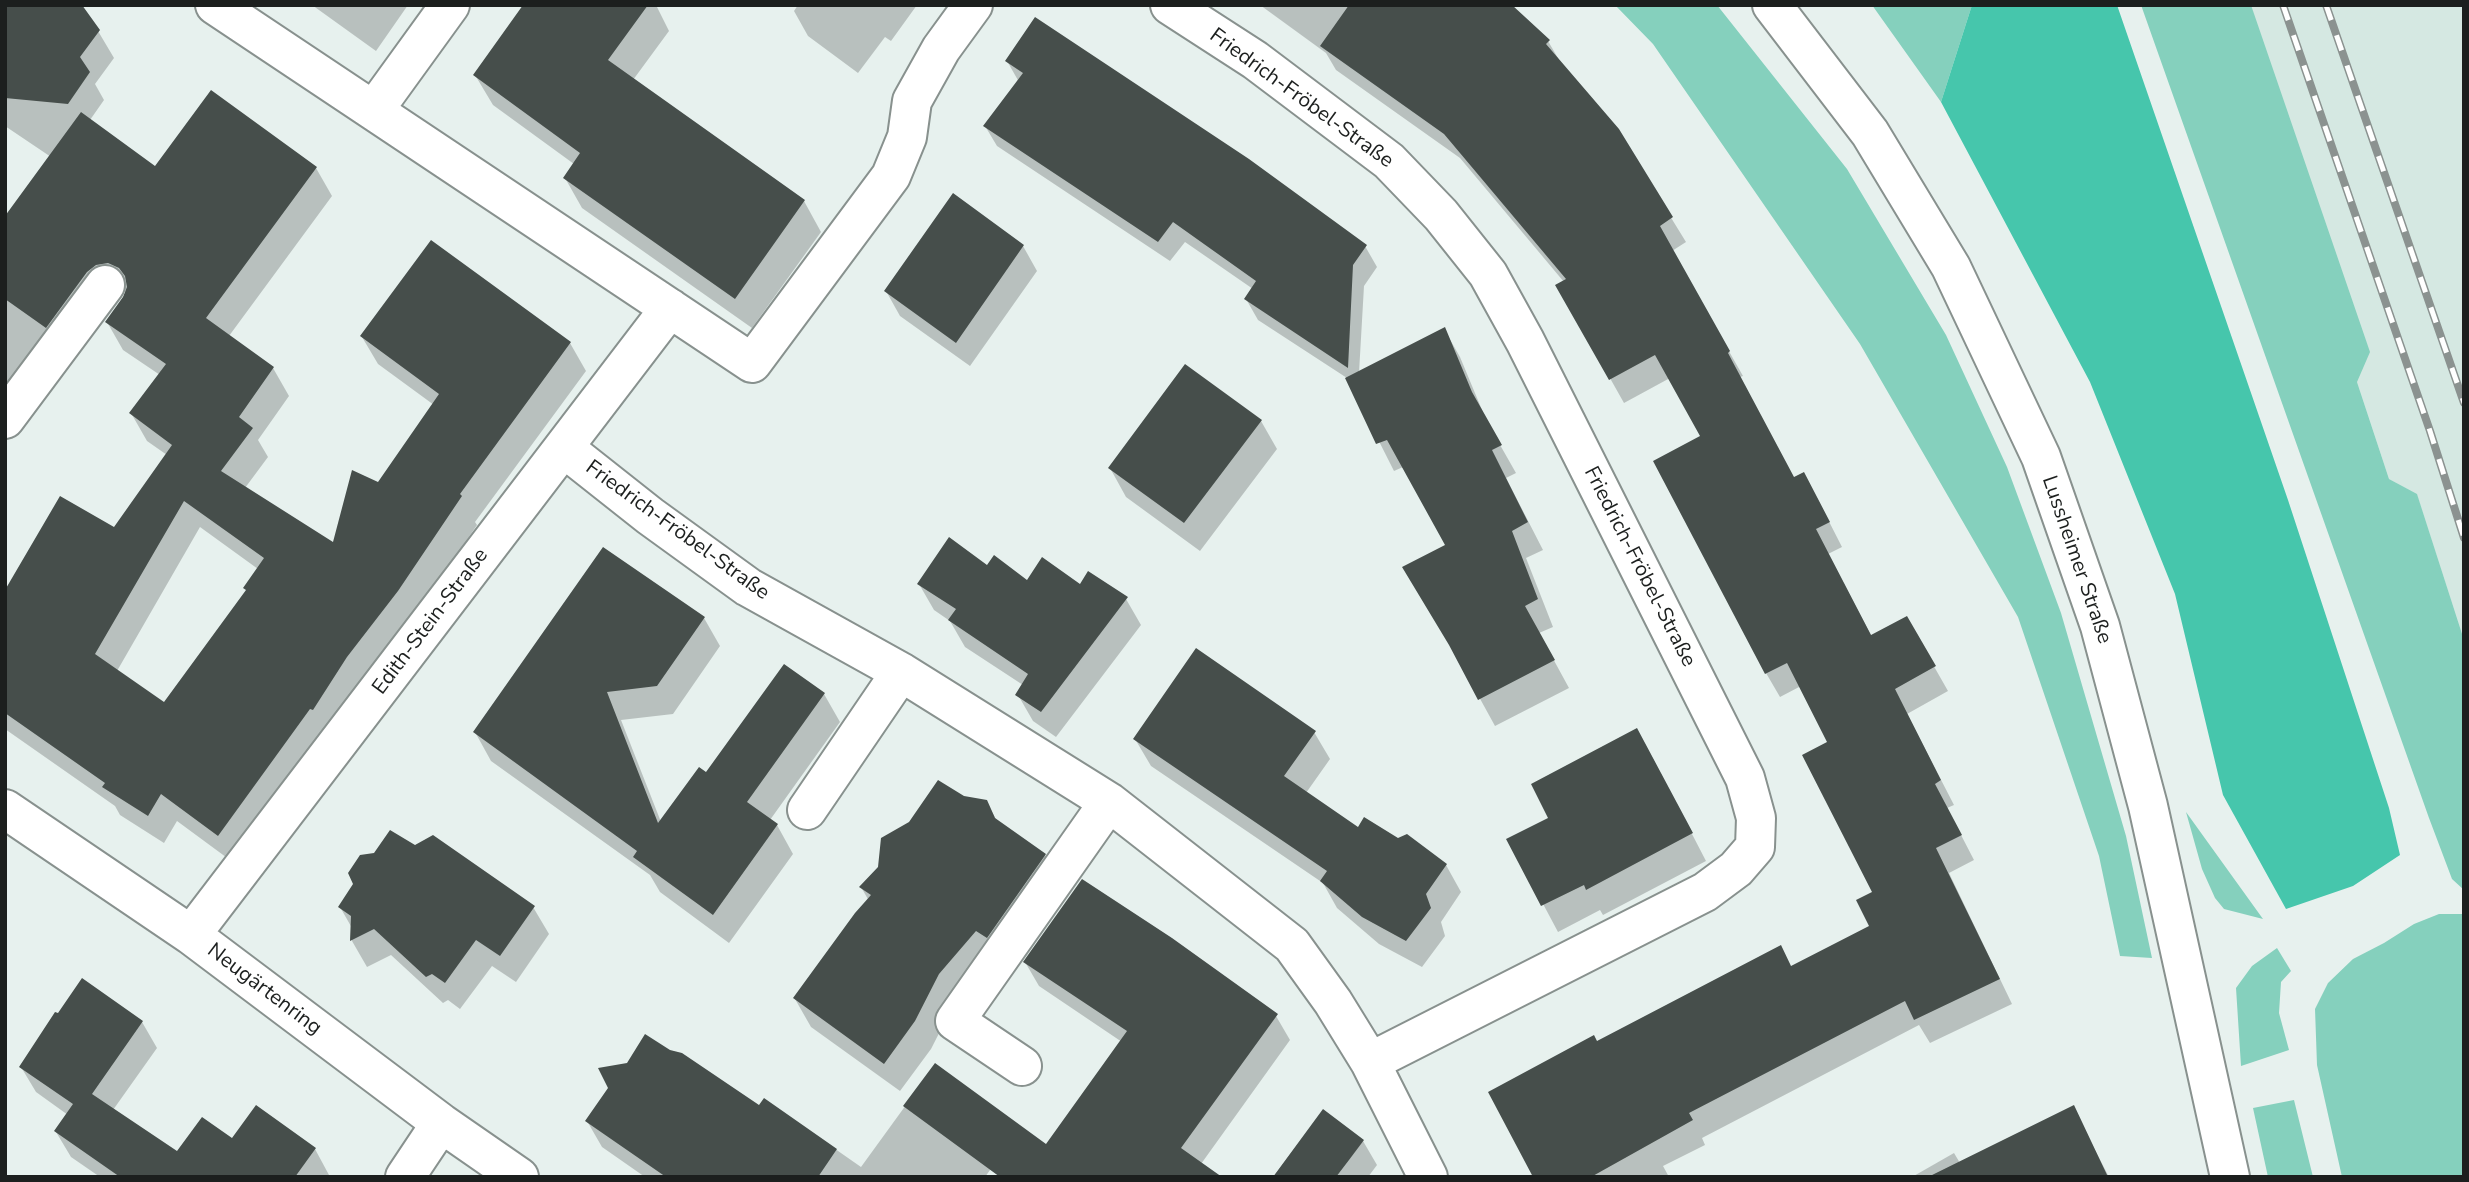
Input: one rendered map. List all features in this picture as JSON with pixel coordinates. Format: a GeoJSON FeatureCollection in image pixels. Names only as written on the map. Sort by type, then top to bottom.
{"type":"FeatureCollection","features":[{"type":"Feature","properties":{"kind":"street"},"geometry":{"type":"LineString","coordinates":[[215,5],[752,363],[891,176],[907,137],[912,101],[941,49],[973,5]]}},
{"type":"Feature","properties":{"kind":"street"},"geometry":{"type":"LineString","coordinates":[[374,110],[450,5]]}},
{"type":"Feature","properties":{"kind":"street","name":"Friedrich-Fröbel-Straße"},"geometry":{"type":"LineString","coordinates":[[1170,5],[1255,60],[1389,161],[1441,215],[1488,274],[1525,341],[1745,778],[1756,818],[1755,847],[1736,869],[1705,892],[1370,1062]]}},
{"type":"Feature","properties":{"kind":"street","name":"Lussheimer Straße"},"geometry":{"type":"LineString","coordinates":[[1772,5],[1870,134],[1951,267],[2041,457],[2100,625],[2148,806],[2230,1177]]}},
{"type":"Feature","properties":{"kind":"street"},"geometry":{"type":"LineString","coordinates":[[5,419],[105,285]]}},
{"type":"Feature","properties":{"kind":"street","name":"Edith-Stein-Straße"},"geometry":{"type":"LineString","coordinates":[[191,935],[670,308]]}},
{"type":"Feature","properties":{"kind":"street","name":"Friedrich-Fröbel-Straße"},"geometry":{"type":"LineString","coordinates":[[564,448],[650,516],[748,587],[901,672],[1109,802],[1292,945],[1333,1002],[1370,1062],[1428,1177]]}},
{"type":"Feature","properties":{"kind":"street"},"geometry":{"type":"LineString","coordinates":[[807,810],[901,672]]}},
{"type":"Feature","properties":{"kind":"street"},"geometry":{"type":"LineString","coordinates":[[1023,1066],[955,1021],[1109,802]]}},
{"type":"Feature","properties":{"kind":"street","name":"Neugärtenring"},"geometry":{"type":"LineString","coordinates":[[5,808],[191,935],[441,1123],[519,1177]]}},
{"type":"Feature","properties":{"kind":"street"},"geometry":{"type":"LineString","coordinates":[[405,1177],[441,1123]]}},
{"type":"Feature","properties":{"kind":"shaded area"},"geometry":{"type":"Polygon","coordinates":[[[2251,5],[2464,5],[2464,640],[2417,495],[2389,479],[2357,382],[2251,5]]]}},
{"type":"Feature","properties":{"kind":"green space"},"geometry":{"type":"Polygon","coordinates":[[[1615,5],[1717,5],[1847,169],[1946,335],[2007,467],[2061,613],[2126,836],[2152,958],[2120,956],[2099,856],[2018,617],[1860,344],[1653,44],[1615,5]]]}},
{"type":"Feature","properties":{"kind":"green space"},"geometry":{"type":"Polygon","coordinates":[[[1872,5],[1972,5],[1941,102],[1872,5]]]}},
{"type":"Feature","properties":{"kind":"green space"},"geometry":{"type":"Polygon","coordinates":[[[1972,5],[2117,5],[2288,500],[2389,808],[2400,855],[2353,886],[2286,909],[2223,795],[2175,594],[2090,382],[1941,102],[1972,5]]]}},
{"type":"Feature","properties":{"kind":"green space"},"geometry":{"type":"Polygon","coordinates":[[[2141,5],[2251,5],[2370,352],[2357,382],[2389,479],[2417,494],[2464,640],[2464,890],[2452,879],[2429,818],[2141,5]]]}},
{"type":"Feature","properties":{"kind":"green space"},"geometry":{"type":"Polygon","coordinates":[[[2186,812],[2263,919],[2224,909],[2215,898],[2202,869],[2186,812]]]}},
{"type":"Feature","properties":{"kind":"green space"},"geometry":{"type":"Polygon","coordinates":[[[2439,914],[2464,914],[2464,1177],[2342,1177],[2317,1065],[2315,1009],[2328,983],[2353,959],[2414,924],[2439,914]]]}},
{"type":"Feature","properties":{"kind":"green space"},"geometry":{"type":"Polygon","coordinates":[[[2277,948],[2291,971],[2281,982],[2279,1013],[2289,1050],[2241,1066],[2236,988],[2252,966],[2277,948]]]}},
{"type":"Feature","properties":{"kind":"green space"},"geometry":{"type":"Polygon","coordinates":[[[2294,1100],[2313,1177],[2268,1177],[2253,1108],[2294,1100]]]}},
{"type":"Feature","properties":{"kind":"building"},"geometry":{"type":"Polygon","coordinates":[[[5,5],[82,5],[100,30],[80,57],[90,72],[68,104],[5,98],[5,5]]]}},
{"type":"Feature","properties":{"kind":"building"},"geometry":{"type":"Polygon","coordinates":[[[523,5],[648,5],[608,60],[805,200],[735,299],[563,178],[580,153],[473,75],[523,5]]]}},
{"type":"Feature","properties":{"kind":"building"},"geometry":{"type":"Polygon","coordinates":[[[1349,5],[1512,5],[1550,40],[1546,44],[1619,129],[1673,217],[1660,226],[1730,351],[1728,353],[1794,477],[1804,472],[1830,522],[1816,529],[1871,635],[1907,616],[1936,666],[1895,689],[1941,780],[1935,784],[1962,835],[1936,848],[2000,979],[1914,1020],[1905,1001],[1689,1113],[1693,1120],[1591,1177],[1533,1177],[1488,1092],[1594,1035],[1597,1041],[1781,945],[1791,966],[1869,926],[1856,900],[1872,892],[1802,755],[1827,742],[1787,663],[1765,674],[1653,461],[1700,436],[1655,355],[1609,380],[1555,285],[1566,279],[1444,134],[1320,46],[1349,5]]]}},
{"type":"Feature","properties":{"kind":"building"},"geometry":{"type":"Polygon","coordinates":[[[1035,17],[1249,159],[1367,245],[1353,265],[1348,368],[1244,299],[1256,281],[1173,222],[1158,242],[983,126],[1023,73],[1005,61],[1035,17]]]}},
{"type":"Feature","properties":{"kind":"building"},"geometry":{"type":"Polygon","coordinates":[[[211,90],[317,167],[206,318],[274,367],[239,417],[253,428],[221,471],[333,542],[352,470],[378,482],[439,394],[360,336],[431,240],[571,342],[460,494],[462,496],[398,591],[347,657],[313,710],[310,709],[218,836],[161,794],[148,816],[102,787],[105,783],[5,713],[5,590],[60,496],[114,527],[172,445],[129,413],[166,364],[105,322],[123,297],[127,287],[125,276],[119,268],[108,263],[96,265],[87,272],[46,328],[5,299],[5,216],[81,112],[155,166],[211,90]],[[184,501],[95,654],[164,702],[246,590],[243,588],[264,558],[184,501]]]}},
{"type":"Feature","properties":{"kind":"building"},"geometry":{"type":"Polygon","coordinates":[[[953,193],[1024,245],[956,343],[884,291],[953,193]]]}},
{"type":"Feature","properties":{"kind":"building"},"geometry":{"type":"Polygon","coordinates":[[[1445,327],[1472,392],[1502,445],[1492,450],[1528,522],[1512,531],[1538,599],[1525,606],[1555,660],[1478,700],[1449,645],[1402,567],[1445,545],[1387,440],[1376,444],[1345,378],[1445,327]]]}},
{"type":"Feature","properties":{"kind":"building"},"geometry":{"type":"Polygon","coordinates":[[[1185,364],[1262,420],[1184,523],[1108,468],[1185,364]]]}},
{"type":"Feature","properties":{"kind":"building"},"geometry":{"type":"Polygon","coordinates":[[[949,537],[987,565],[994,555],[1027,580],[1042,557],[1080,584],[1088,571],[1128,597],[1041,712],[1015,695],[1028,674],[948,620],[956,609],[917,584],[949,537]]]}},
{"type":"Feature","properties":{"kind":"building"},"geometry":{"type":"Polygon","coordinates":[[[603,547],[705,617],[657,686],[607,692],[658,823],[699,767],[706,772],[784,664],[825,693],[747,802],[778,824],[713,915],[633,857],[637,851],[473,732],[603,547]]]}},
{"type":"Feature","properties":{"kind":"building"},"geometry":{"type":"Polygon","coordinates":[[[1196,648],[1316,731],[1284,776],[1358,827],[1364,817],[1398,838],[1407,834],[1447,864],[1426,894],[1431,908],[1406,941],[1362,917],[1320,881],[1327,871],[1133,739],[1196,648]]]}},
{"type":"Feature","properties":{"kind":"building"},"geometry":{"type":"Polygon","coordinates":[[[1637,728],[1693,833],[1586,890],[1584,885],[1541,906],[1506,839],[1548,818],[1531,784],[1637,728]]]}},
{"type":"Feature","properties":{"kind":"building"},"geometry":{"type":"Polygon","coordinates":[[[938,780],[964,796],[987,800],[995,818],[1046,854],[987,938],[976,931],[939,974],[915,1021],[884,1064],[793,998],[871,895],[859,887],[878,867],[881,838],[909,822],[938,780]]]}},
{"type":"Feature","properties":{"kind":"building"},"geometry":{"type":"Polygon","coordinates":[[[390,830],[415,845],[433,835],[535,906],[500,956],[476,940],[445,983],[432,974],[426,977],[374,929],[350,941],[351,916],[338,907],[353,884],[348,873],[360,855],[374,853],[390,830]]]}},
{"type":"Feature","properties":{"kind":"building"},"geometry":{"type":"Polygon","coordinates":[[[1082,879],[1172,938],[1278,1014],[1181,1148],[1222,1177],[1000,1177],[903,1106],[935,1063],[1046,1144],[1127,1031],[1023,962],[1082,879]]]}},
{"type":"Feature","properties":{"kind":"building"},"geometry":{"type":"Polygon","coordinates":[[[82,978],[143,1021],[92,1094],[177,1151],[202,1117],[232,1138],[256,1105],[316,1148],[295,1177],[120,1177],[54,1131],[73,1104],[19,1067],[55,1012],[58,1013],[82,978]]]}},
{"type":"Feature","properties":{"kind":"building"},"geometry":{"type":"Polygon","coordinates":[[[645,1034],[670,1050],[682,1053],[759,1105],[764,1098],[837,1149],[818,1177],[666,1177],[585,1121],[608,1088],[598,1068],[627,1063],[645,1034]]]}},
{"type":"Feature","properties":{"kind":"building"},"geometry":{"type":"Polygon","coordinates":[[[2074,1105],[2108,1177],[1928,1177],[2074,1105]]]}},
{"type":"Feature","properties":{"kind":"building"},"geometry":{"type":"Polygon","coordinates":[[[1323,1109],[1364,1140],[1336,1177],[1273,1177],[1323,1109]]]}},
{"type":"Feature","properties":{"kind":"railway"},"geometry":{"type":"LineString","coordinates":[[2283,5],[2430,431],[2464,538]]}},
{"type":"Feature","properties":{"kind":"railway"},"geometry":{"type":"LineString","coordinates":[[2326,5],[2464,403]]}}]}
